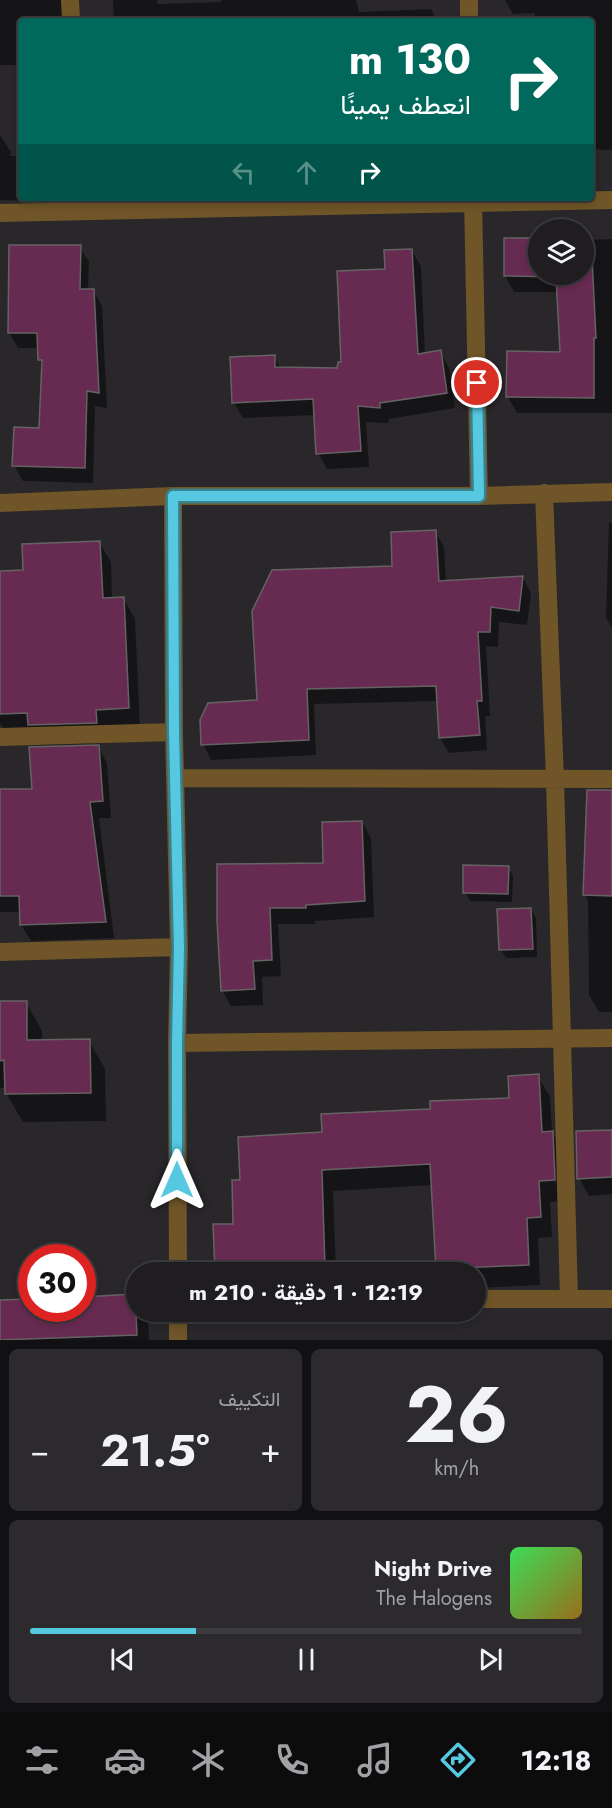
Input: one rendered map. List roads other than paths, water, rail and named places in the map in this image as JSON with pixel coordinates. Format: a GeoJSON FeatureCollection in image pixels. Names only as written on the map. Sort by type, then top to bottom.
{"type":"FeatureCollection","features":[{"type":"Feature","properties":{"kind":"street"},"geometry":{"type":"LineString","coordinates":[[70,0],[71,18]]}},
{"type":"Feature","properties":{"kind":"street"},"geometry":{"type":"LineString","coordinates":[[469,0],[469,18]]}},
{"type":"Feature","properties":{"kind":"street"},"geometry":{"type":"LineString","coordinates":[[594,200],[612,200]]}},
{"type":"Feature","properties":{"kind":"street"},"geometry":{"type":"LineString","coordinates":[[0,213],[79,205],[473,201],[479,496]]}},
{"type":"Feature","properties":{"kind":"street"},"geometry":{"type":"LineString","coordinates":[[0,503],[173,496],[479,496],[612,492]]}},
{"type":"Feature","properties":{"kind":"street"},"geometry":{"type":"LineString","coordinates":[[544,494],[555,780],[569,1299]]}},
{"type":"Feature","properties":{"kind":"street"},"geometry":{"type":"LineString","coordinates":[[173,496],[174,732],[179,947],[178,1262]]}},
{"type":"Feature","properties":{"kind":"street"},"geometry":{"type":"LineString","coordinates":[[0,737],[174,732]]}},
{"type":"Feature","properties":{"kind":"street"},"geometry":{"type":"LineString","coordinates":[[175,778],[612,779]]}},
{"type":"Feature","properties":{"kind":"street"},"geometry":{"type":"LineString","coordinates":[[0,952],[179,947]]}},
{"type":"Feature","properties":{"kind":"street"},"geometry":{"type":"LineString","coordinates":[[177,1043],[612,1038]]}},
{"type":"Feature","properties":{"kind":"street"},"geometry":{"type":"LineString","coordinates":[[486,1299],[612,1299]]}},
{"type":"Feature","properties":{"kind":"street"},"geometry":{"type":"LineString","coordinates":[[178,1322],[178,1340]]}}]}
